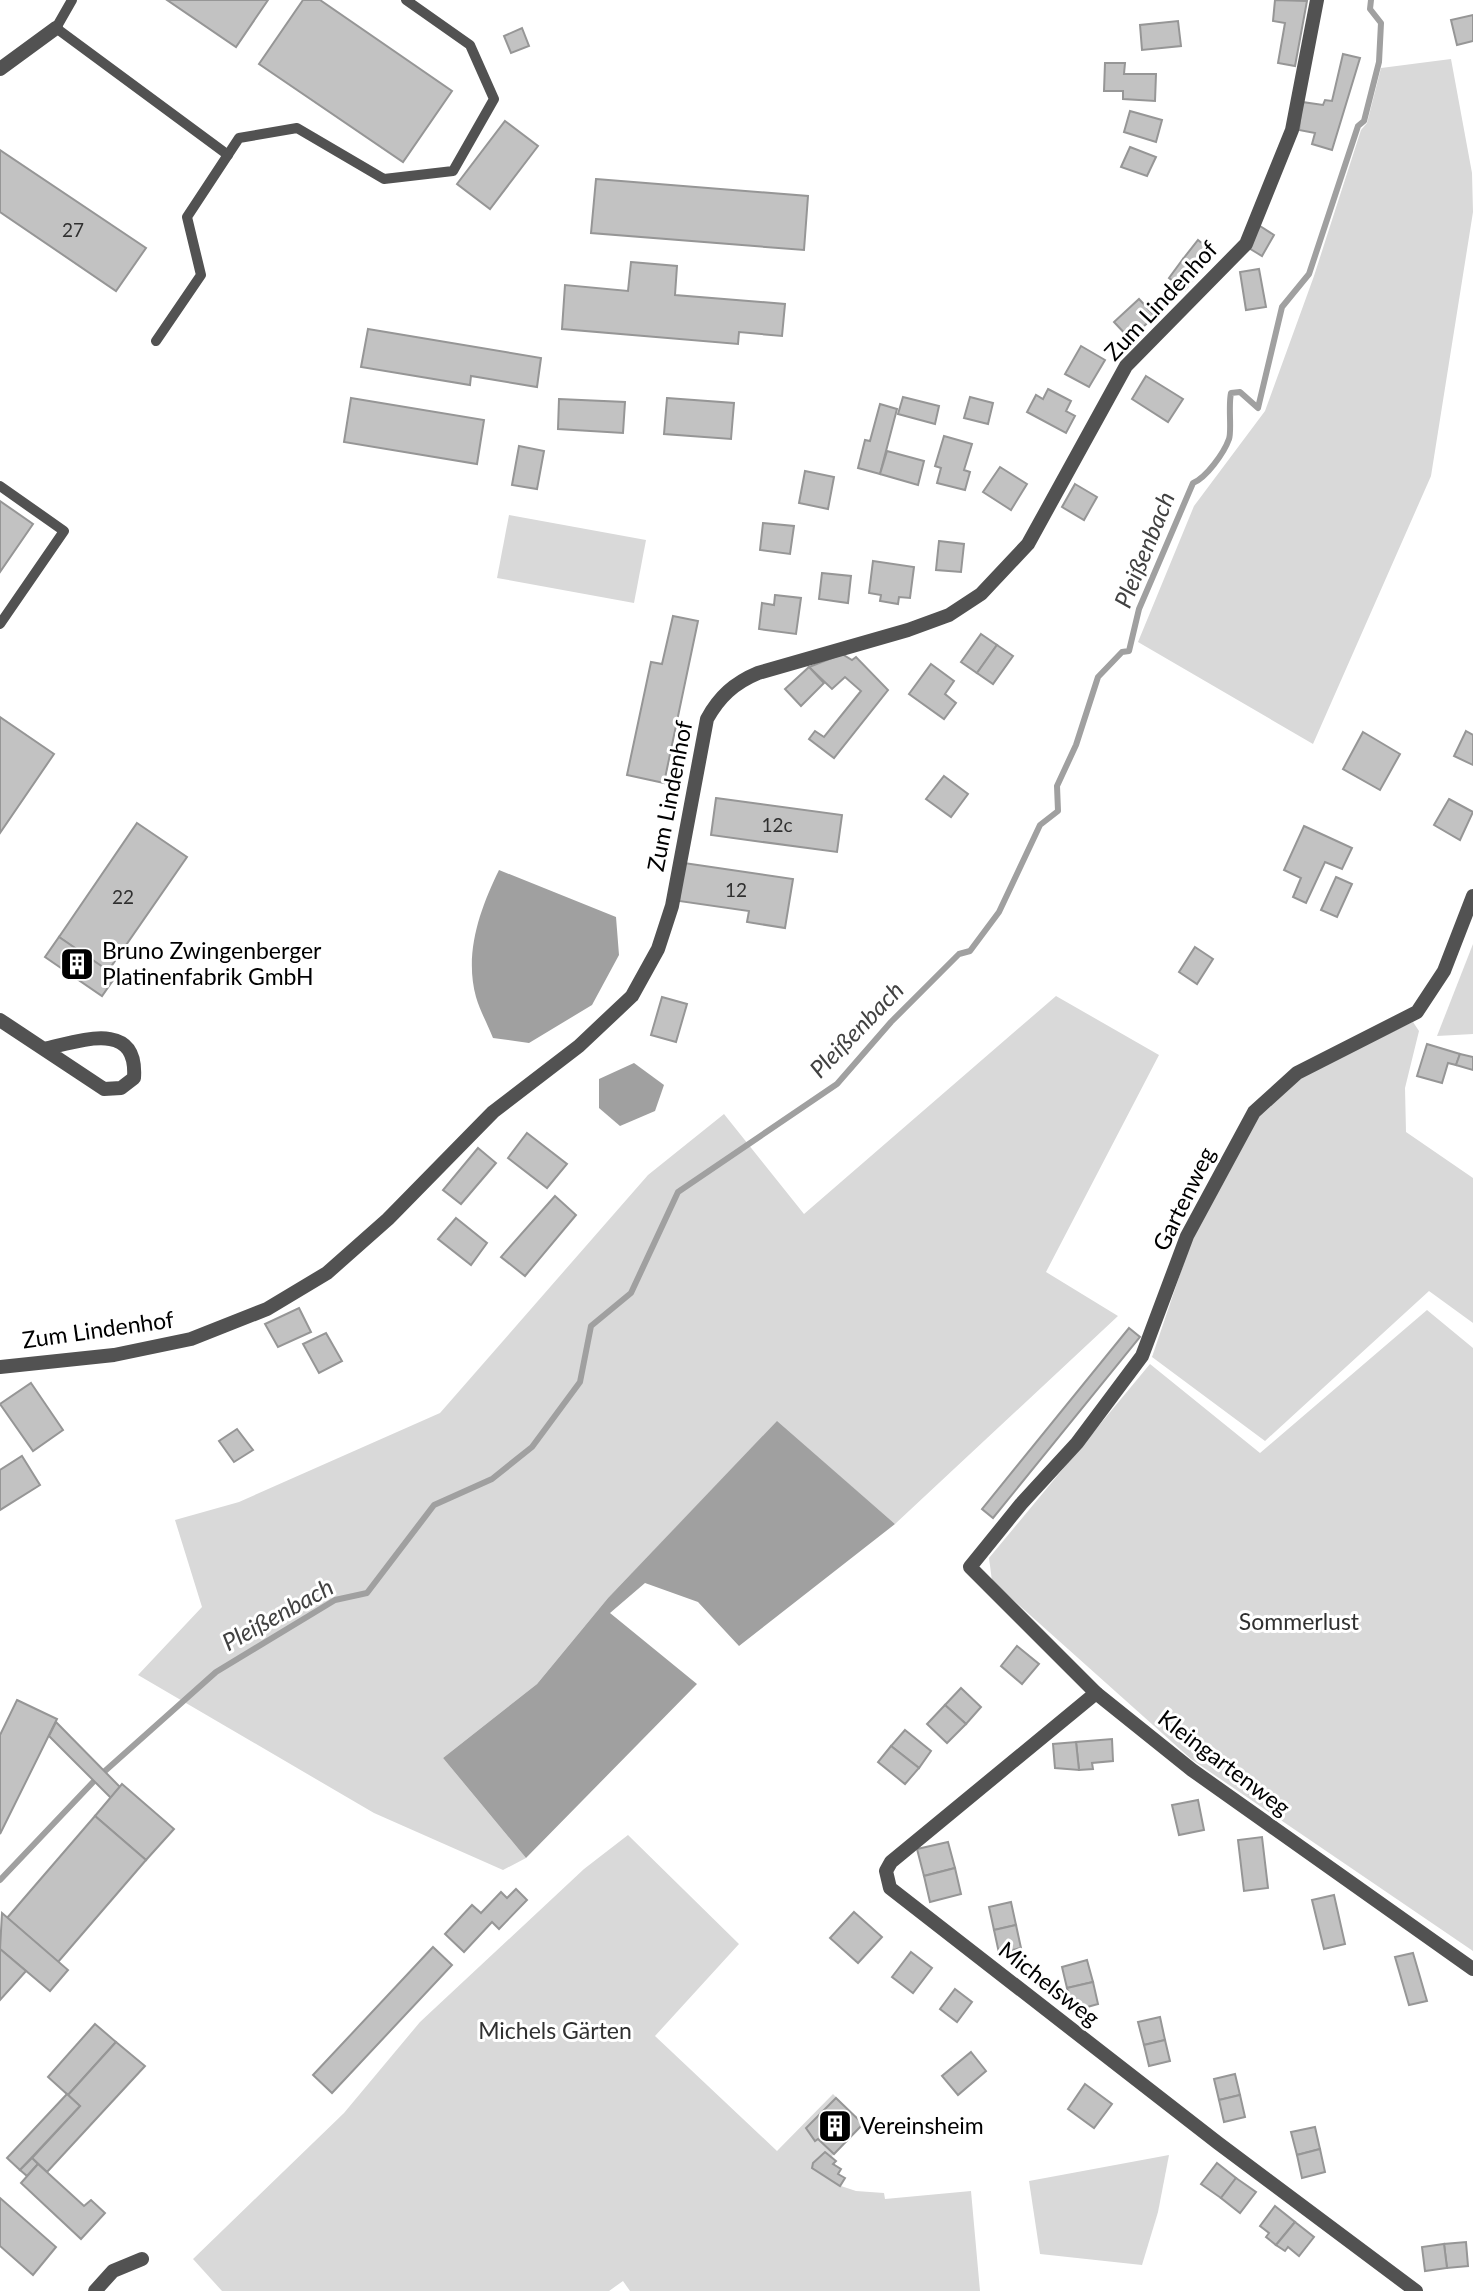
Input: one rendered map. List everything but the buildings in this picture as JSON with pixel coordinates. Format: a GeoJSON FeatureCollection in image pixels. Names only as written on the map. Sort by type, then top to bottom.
{"type":"FeatureCollection","features":[{"type":"Feature","properties":{"kind":"street","name":"Zum Lindenhof"},"geometry":{"type":"LineString","coordinates":[[0,1367],[114,1355],[191,1339],[267,1310],[327,1273],[388,1219],[493,1112],[579,1046],[632,996],[658,948],[672,906],[707,719],[716,702],[743,679],[758,673],[908,630],[949,615],[981,594],[1028,544],[1126,366],[1246,244],[1292,130],[1317,0]]}},
{"type":"Feature","properties":{"kind":"street"},"geometry":{"type":"LineString","coordinates":[[0,69],[56,28]]}},
{"type":"Feature","properties":{"kind":"street","name":"Gartenweg"},"geometry":{"type":"LineString","coordinates":[[970,1567],[1021,1504],[1077,1443],[1142,1356],[1187,1236],[1254,1112],[1297,1073],[1417,1012],[1444,971],[1473,896]]}},
{"type":"Feature","properties":{"kind":"street"},"geometry":{"type":"LineString","coordinates":[[0,1020],[104,1089],[121,1088],[134,1079],[135,1062],[126,1045],[110,1038],[90,1038],[44,1049]]}},
{"type":"Feature","properties":{"kind":"street","name":"Kleingartenweg"},"geometry":{"type":"LineString","coordinates":[[970,1567],[1096,1693],[1192,1770],[1473,1969]]}},
{"type":"Feature","properties":{"kind":"street","name":"Michelsweg"},"geometry":{"type":"LineString","coordinates":[[1096,1693],[900,1853],[886,1871],[890,1888],[1175,2110],[1416,2291]]}},
{"type":"Feature","properties":{"kind":"street"},"geometry":{"type":"LineString","coordinates":[[95,2291],[113,2271],[142,2259]]}},
{"type":"Feature","properties":{"kind":"lane"},"geometry":{"type":"LineString","coordinates":[[72,0],[56,28],[228,155]]}},
{"type":"Feature","properties":{"kind":"lane"},"geometry":{"type":"LineString","coordinates":[[156,341],[201,275],[187,217],[239,138],[297,128],[384,179],[453,171],[494,99],[470,45],[406,0]]}},
{"type":"Feature","properties":{"kind":"lane"},"geometry":{"type":"LineString","coordinates":[[0,486],[64,531],[0,624]]}},
{"type":"Feature","properties":{"kind":"green space"},"geometry":{"type":"Polygon","coordinates":[[[1451,59],[1472,173],[1473,212],[1431,476],[1313,744],[1138,642],[1194,506],[1265,411],[1314,276],[1361,130],[1367,123],[1381,68],[1451,59]]]}},
{"type":"Feature","properties":{"kind":"green space"},"geometry":{"type":"Polygon","coordinates":[[[509,515],[646,540],[634,603],[497,578],[509,515]]]}},
{"type":"Feature","properties":{"kind":"green space"},"geometry":{"type":"Polygon","coordinates":[[[1473,944],[1473,1034],[1437,1036],[1473,944]]]}},
{"type":"Feature","properties":{"kind":"green space"},"geometry":{"type":"Polygon","coordinates":[[[1056,996],[1159,1055],[1046,1272],[1118,1316],[895,1524],[777,1422],[608,1598],[537,1684],[443,1758],[526,1858],[503,1870],[374,1813],[138,1675],[202,1607],[175,1520],[239,1502],[440,1413],[648,1175],[724,1114],[804,1214],[1056,996]]]}},
{"type":"Feature","properties":{"kind":"green space"},"geometry":{"type":"Polygon","coordinates":[[[1413,1022],[1419,1031],[1405,1088],[1406,1132],[1473,1178],[1473,1323],[1429,1291],[1265,1441],[1152,1357],[1192,1239],[1261,1112],[1303,1075],[1413,1022]]]}},
{"type":"Feature","properties":{"kind":"green space","name":"Sommerlust"},"geometry":{"type":"Polygon","coordinates":[[[1427,1310],[1473,1348],[1473,1951],[1191,1759],[992,1581],[989,1558],[1150,1364],[1260,1453],[1427,1310]]]}},
{"type":"Feature","properties":{"kind":"green space","name":"Michels Gärten"},"geometry":{"type":"Polygon","coordinates":[[[628,1835],[739,1944],[655,2036],[777,2151],[833,2094],[863,2124],[832,2156],[836,2161],[834,2164],[841,2169],[838,2174],[845,2178],[841,2186],[856,2191],[884,2193],[885,2199],[971,2191],[980,2291],[630,2291],[623,2281],[609,2291],[222,2291],[193,2259],[344,2113],[420,2022],[584,1869],[628,1835]]]}},
{"type":"Feature","properties":{"kind":"green space"},"geometry":{"type":"Polygon","coordinates":[[[1169,2155],[1158,2212],[1142,2265],[1040,2254],[1029,2181],[1169,2155]]]}},
{"type":"Feature","properties":{"kind":"shaded area"},"geometry":{"type":"Polygon","coordinates":[[[499,870],[616,917],[619,955],[592,1005],[529,1043],[493,1038],[478,1002],[473,981],[476,932],[499,870]]]}},
{"type":"Feature","properties":{"kind":"shaded area"},"geometry":{"type":"Polygon","coordinates":[[[634,1063],[664,1085],[655,1111],[620,1126],[599,1108],[599,1079],[634,1063]]]}},
{"type":"Feature","properties":{"kind":"shaded area"},"geometry":{"type":"Polygon","coordinates":[[[777,1421],[895,1524],[739,1646],[698,1602],[645,1583],[610,1613],[697,1684],[526,1858],[443,1758],[537,1684],[608,1598],[777,1421]]]}},
{"type":"Feature","properties":{"kind":"waterway","name":"Pleißenbach"},"geometry":{"type":"LineString","coordinates":[[0,1880],[96,1779],[216,1672],[335,1600],[367,1593],[434,1505],[492,1479],[532,1447],[580,1382],[591,1326],[631,1293],[678,1192],[837,1084],[891,1022],[959,954],[970,951],[999,912],[1040,825],[1058,811],[1057,786],[1076,745],[1098,677],[1122,652],[1129,651],[1139,609],[1193,483],[1209,471],[1227,445],[1230,435],[1231,393],[1240,392],[1258,408],[1282,307],[1309,274],[1358,126],[1364,121],[1379,62],[1381,23],[1370,9],[1371,0]]}},
{"type":"Feature","properties":{"kind":"place","name":"Bruno Zwingenberger Platinenfabrik GmbH"},"geometry":{"type":"Point","coordinates":[77,964]}},
{"type":"Feature","properties":{"kind":"place","name":"Vereinsheim"},"geometry":{"type":"Point","coordinates":[835,2126]}}]}
